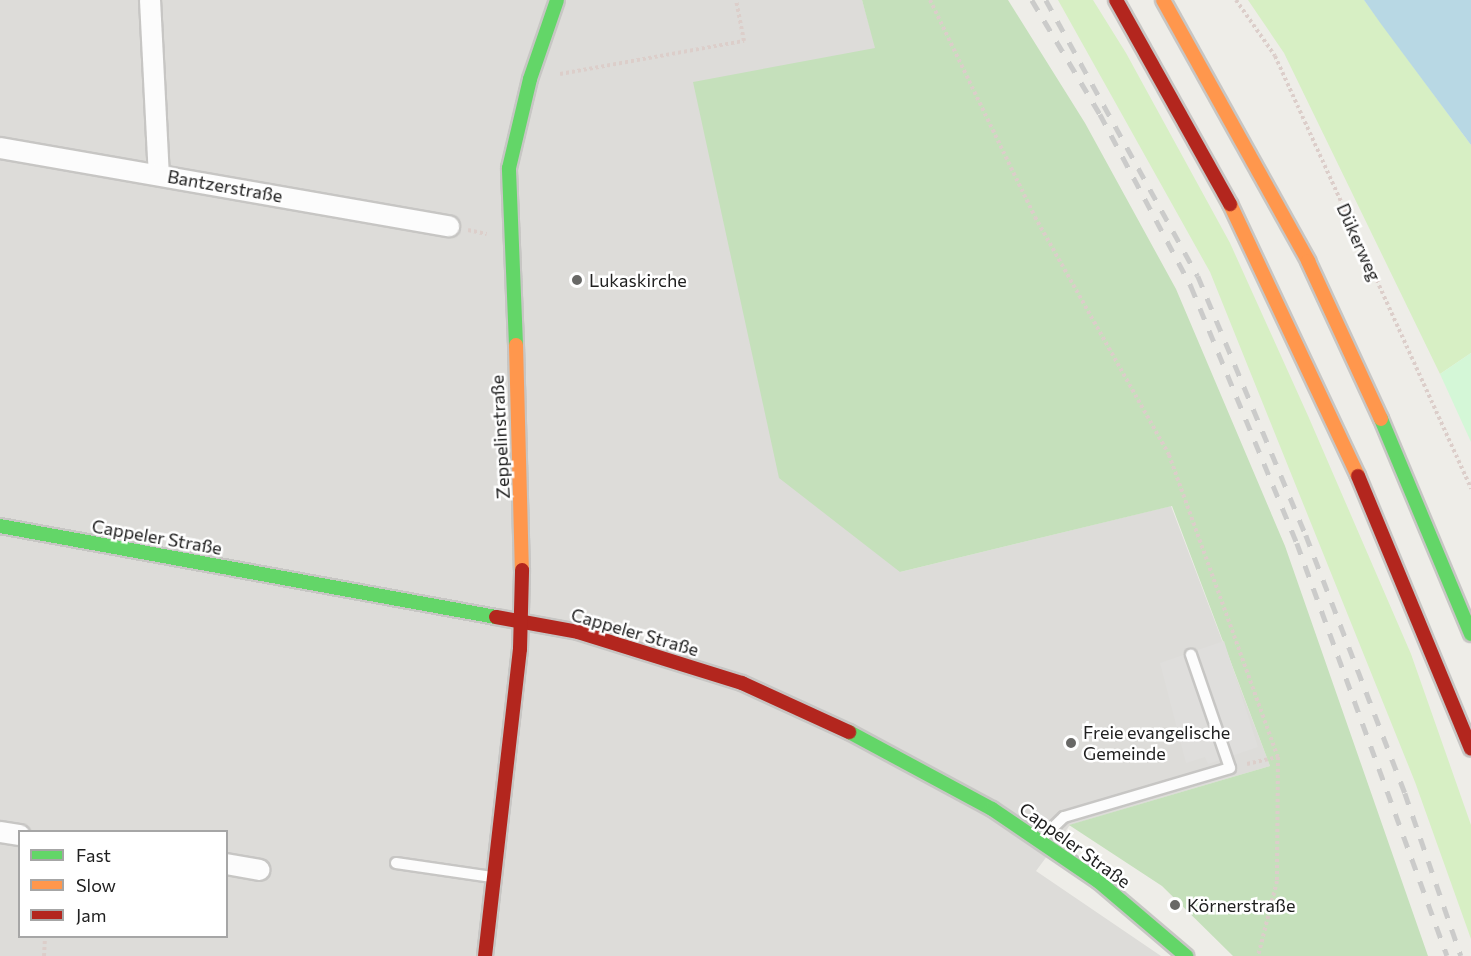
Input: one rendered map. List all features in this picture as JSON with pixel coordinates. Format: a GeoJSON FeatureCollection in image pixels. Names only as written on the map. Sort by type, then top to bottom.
{"type":"FeatureCollection","features":[{"type":"Feature","properties":{"kind":"main road","name":"Zeppelinstraße"},"geometry":{"type":"LineString","coordinates":[[485,956],[495,878],[520,621],[523,530],[507,238],[511,150],[530,79],[557,0]]}},
{"type":"Feature","properties":{"kind":"main road"},"geometry":{"type":"LineString","coordinates":[[1116,0],[1204,154],[1331,409],[1471,749]]}},
{"type":"Feature","properties":{"kind":"main road"},"geometry":{"type":"LineString","coordinates":[[1163,0],[1308,261],[1398,455],[1471,634]]}},
{"type":"Feature","properties":{"kind":"main road"},"geometry":{"type":"LineString","coordinates":[[1398,455],[1447,531]]}},
{"type":"Feature","properties":{"kind":"main road","name":"Cappeler Straße"},"geometry":{"type":"LineString","coordinates":[[0,526],[520,621],[685,664],[796,705],[874,743],[1040,840],[1186,956]]}},
{"type":"Feature","properties":{"kind":"street"},"geometry":{"type":"LineString","coordinates":[[150,0],[159,175]]}},
{"type":"Feature","properties":{"kind":"street","name":"Bantzerstraße"},"geometry":{"type":"LineString","coordinates":[[0,148],[449,226]]}},
{"type":"Feature","properties":{"kind":"street"},"geometry":{"type":"LineString","coordinates":[[0,832],[18,835]]}},
{"type":"Feature","properties":{"kind":"street"},"geometry":{"type":"LineString","coordinates":[[228,864],[259,870]]}},
{"type":"Feature","properties":{"kind":"lane"},"geometry":{"type":"LineString","coordinates":[[1040,840],[1064,817],[1230,768],[1191,656]]}},
{"type":"Feature","properties":{"kind":"lane"},"geometry":{"type":"LineString","coordinates":[[396,863],[495,878]]}},
{"type":"Feature","properties":{"kind":"path"},"geometry":{"type":"LineString","coordinates":[[530,79],[744,41],[736,0]]}},
{"type":"Feature","properties":{"kind":"path"},"geometry":{"type":"LineString","coordinates":[[930,0],[1035,217],[1168,455],[1278,757],[1277,881],[1258,956]]}},
{"type":"Feature","properties":{"kind":"path","name":"Dükerweg"},"geometry":{"type":"LineString","coordinates":[[1236,0],[1275,57],[1471,489]]}},
{"type":"Feature","properties":{"kind":"path"},"geometry":{"type":"LineString","coordinates":[[449,226],[507,238]]}},
{"type":"Feature","properties":{"kind":"path"},"geometry":{"type":"LineString","coordinates":[[1230,768],[1278,757]]}},
{"type":"Feature","properties":{"kind":"path"},"geometry":{"type":"LineString","coordinates":[[44,956],[45,938]]}},
{"type":"Feature","properties":{"kind":"shaded area"},"geometry":{"type":"Polygon","coordinates":[[[0,0],[862,0],[876,48],[900,572],[1171,506],[1270,766],[1070,825],[1036,871],[1161,956],[0,956],[0,0]]]}},
{"type":"Feature","properties":{"kind":"shaded area"},"geometry":{"type":"Polygon","coordinates":[[[1224,641],[1258,747],[1208,764],[1205,757],[1186,763],[1160,663],[1224,641]]]}},
{"type":"Feature","properties":{"kind":"green space"},"geometry":{"type":"Polygon","coordinates":[[[862,0],[1008,0],[1085,123],[1176,289],[1285,546],[1428,956],[1233,956],[1162,886],[1069,825],[1270,766],[1172,506],[900,572],[779,478],[693,82],[875,48],[862,0]]]}},
{"type":"Feature","properties":{"kind":"green space"},"geometry":{"type":"Polygon","coordinates":[[[1058,0],[1093,0],[1126,53],[1230,243],[1309,418],[1411,654],[1471,825],[1471,939],[1415,782],[1210,272],[1058,0]]]}},
{"type":"Feature","properties":{"kind":"green space"},"geometry":{"type":"Polygon","coordinates":[[[1248,0],[1364,0],[1471,145],[1471,353],[1440,374],[1284,53],[1248,0]]]}},
{"type":"Feature","properties":{"kind":"green space"},"geometry":{"type":"Polygon","coordinates":[[[1471,353],[1471,442],[1440,374],[1471,353]]]}},
{"type":"Feature","properties":{"kind":"water"},"geometry":{"type":"Polygon","coordinates":[[[1364,0],[1471,0],[1471,145],[1381,24],[1364,0]]]}},
{"type":"Feature","properties":{"kind":"railway"},"geometry":{"type":"LineString","coordinates":[[1032,0],[1100,114],[1191,286],[1297,543],[1447,956]]}},
{"type":"Feature","properties":{"kind":"railway"},"geometry":{"type":"LineString","coordinates":[[1046,0],[1198,276],[1306,535],[1405,793],[1461,956]]}},
{"type":"Feature","properties":{"kind":"traffic: fast"},"geometry":{"type":"LineString","coordinates":[[516,345],[509,168],[530,79],[557,0]]}},
{"type":"Feature","properties":{"kind":"traffic: fast"},"geometry":{"type":"LineString","coordinates":[[1381,419],[1471,634]]}},
{"type":"Feature","properties":{"kind":"traffic: fast"},"geometry":{"type":"LineString","coordinates":[[0,526],[496,617]]}},
{"type":"Feature","properties":{"kind":"traffic: fast"},"geometry":{"type":"LineString","coordinates":[[849,732],[992,809],[1098,881],[1186,956]]}},
{"type":"Feature","properties":{"kind":"traffic: slow"},"geometry":{"type":"LineString","coordinates":[[1163,0],[1308,261],[1381,419]]}},
{"type":"Feature","properties":{"kind":"traffic: slow"},"geometry":{"type":"LineString","coordinates":[[1230,204],[1358,476]]}},
{"type":"Feature","properties":{"kind":"traffic: slow"},"geometry":{"type":"LineString","coordinates":[[516,345],[522,570]]}},
{"type":"Feature","properties":{"kind":"traffic: jam"},"geometry":{"type":"LineString","coordinates":[[1116,0],[1230,204]]}},
{"type":"Feature","properties":{"kind":"traffic: jam"},"geometry":{"type":"LineString","coordinates":[[1358,476],[1471,749]]}},
{"type":"Feature","properties":{"kind":"traffic: jam"},"geometry":{"type":"LineString","coordinates":[[485,956],[520,649],[522,570]]}},
{"type":"Feature","properties":{"kind":"traffic: jam"},"geometry":{"type":"LineString","coordinates":[[496,617],[578,632],[742,683],[849,732]]}},
{"type":"Feature","properties":{"kind":"place","name":"Lukaskirche"},"geometry":{"type":"Point","coordinates":[577,280]}},
{"type":"Feature","properties":{"kind":"place","name":"Freie evangelische Gemeinde"},"geometry":{"type":"Point","coordinates":[1071,743]}},
{"type":"Feature","properties":{"kind":"place","name":"Körnerstraße"},"geometry":{"type":"Point","coordinates":[1175,905]}}]}
